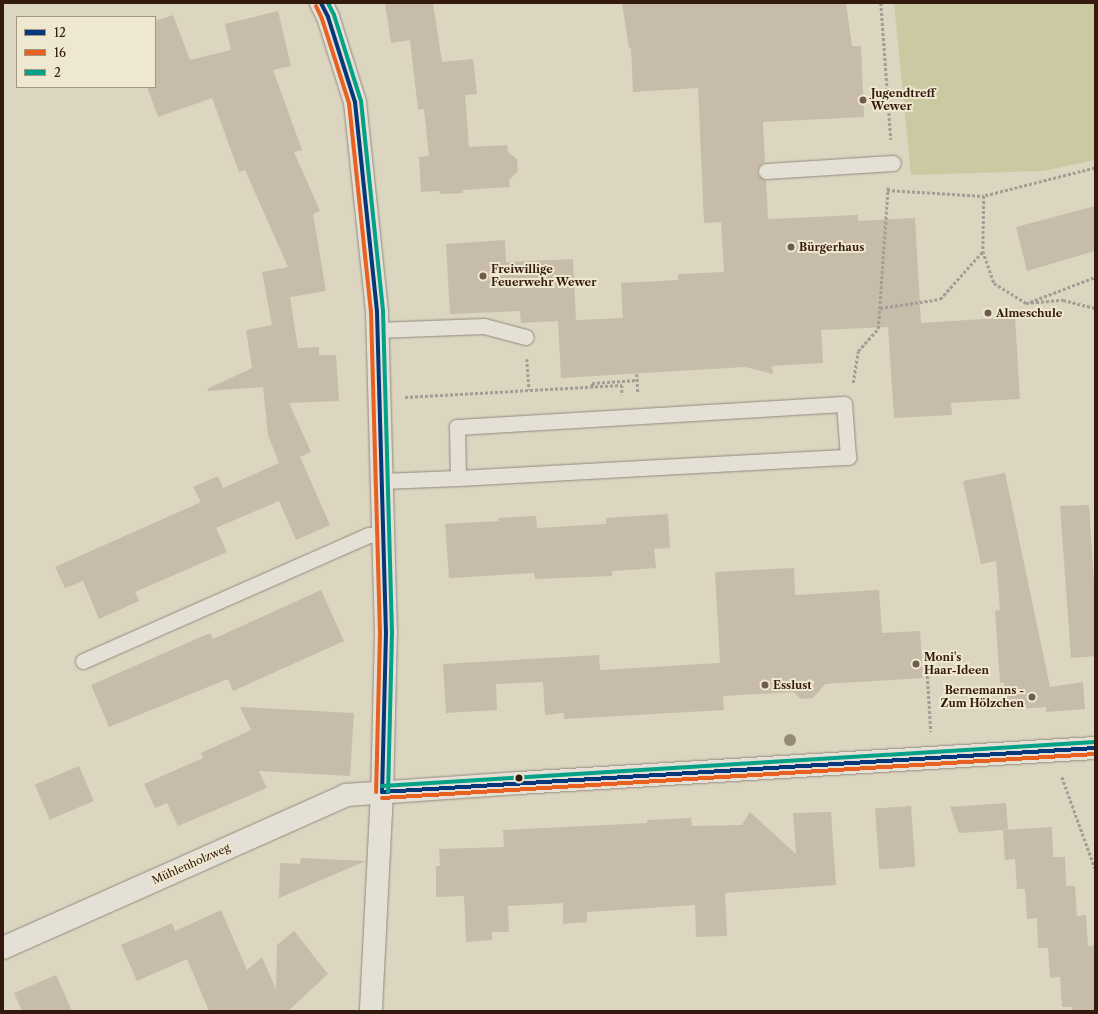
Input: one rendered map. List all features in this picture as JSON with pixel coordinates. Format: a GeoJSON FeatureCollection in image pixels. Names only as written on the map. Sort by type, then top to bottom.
{"type":"FeatureCollection","features":[{"type":"Feature","properties":{"kind":"street"},"geometry":{"type":"LineString","coordinates":[[322,3],[328,17],[355,102],[377,312],[382,480],[382,535],[386,632],[382,792],[370,1011]]}},
{"type":"Feature","properties":{"kind":"street","name":"Mühlenholzweg"},"geometry":{"type":"LineString","coordinates":[[3,948],[346,795],[1095,748]]}},
{"type":"Feature","properties":{"kind":"lane"},"geometry":{"type":"LineString","coordinates":[[766,171],[893,163]]}},
{"type":"Feature","properties":{"kind":"lane"},"geometry":{"type":"LineString","coordinates":[[377,330],[484,326],[526,337]]}},
{"type":"Feature","properties":{"kind":"lane"},"geometry":{"type":"LineString","coordinates":[[382,480],[458,478],[848,457],[844,404],[457,426],[458,478]]}},
{"type":"Feature","properties":{"kind":"lane"},"geometry":{"type":"LineString","coordinates":[[83,661],[369,535],[382,535]]}},
{"type":"Feature","properties":{"kind":"path"},"geometry":{"type":"LineString","coordinates":[[844,404],[854,383],[858,352],[878,329],[880,308],[887,190],[893,163],[881,3]]}},
{"type":"Feature","properties":{"kind":"path"},"geometry":{"type":"LineString","coordinates":[[887,190],[984,196],[1095,168]]}},
{"type":"Feature","properties":{"kind":"path"},"geometry":{"type":"LineString","coordinates":[[984,196],[982,251],[994,283],[1026,304],[1063,300],[1095,308]]}},
{"type":"Feature","properties":{"kind":"path"},"geometry":{"type":"LineString","coordinates":[[880,308],[940,299],[982,251]]}},
{"type":"Feature","properties":{"kind":"path"},"geometry":{"type":"LineString","coordinates":[[1026,304],[1095,277]]}},
{"type":"Feature","properties":{"kind":"path"},"geometry":{"type":"LineString","coordinates":[[526,337],[529,390]]}},
{"type":"Feature","properties":{"kind":"path"},"geometry":{"type":"LineString","coordinates":[[637,374],[638,391]]}},
{"type":"Feature","properties":{"kind":"path"},"geometry":{"type":"LineString","coordinates":[[592,387],[592,383],[638,380]]}},
{"type":"Feature","properties":{"kind":"path"},"geometry":{"type":"LineString","coordinates":[[404,397],[622,385],[623,399]]}},
{"type":"Feature","properties":{"kind":"path"},"geometry":{"type":"LineString","coordinates":[[927,666],[933,759]]}},
{"type":"Feature","properties":{"kind":"path"},"geometry":{"type":"LineString","coordinates":[[1053,750],[1095,868]]}},
{"type":"Feature","properties":{"kind":"green space"},"geometry":{"type":"Polygon","coordinates":[[[894,3],[1095,3],[1095,160],[1043,171],[911,175],[894,3]]]}},
{"type":"Feature","properties":{"kind":"building"},"geometry":{"type":"Polygon","coordinates":[[[385,3],[433,3],[442,62],[473,59],[477,94],[465,95],[469,147],[507,145],[508,152],[517,159],[518,171],[509,180],[510,187],[463,190],[463,193],[441,194],[439,191],[421,192],[419,157],[429,156],[424,109],[418,110],[410,40],[391,43],[385,3]]]}},
{"type":"Feature","properties":{"kind":"building"},"geometry":{"type":"Polygon","coordinates":[[[622,3],[846,3],[852,46],[861,46],[864,117],[763,122],[765,162],[761,164],[757,171],[759,176],[766,180],[768,219],[858,215],[858,221],[915,218],[921,323],[1015,317],[1020,399],[951,403],[952,415],[894,418],[888,327],[821,330],[823,363],[772,366],[773,374],[745,367],[561,378],[558,321],[521,323],[520,311],[450,314],[446,244],[505,240],[506,262],[573,259],[576,320],[623,318],[621,283],[678,280],[678,274],[724,272],[721,222],[704,223],[698,88],[633,92],[631,48],[629,48],[622,3]]]}},
{"type":"Feature","properties":{"kind":"building"},"geometry":{"type":"Polygon","coordinates":[[[278,11],[291,66],[273,70],[302,150],[294,152],[320,211],[313,214],[326,291],[290,297],[298,348],[319,347],[319,355],[336,355],[339,401],[289,403],[311,452],[300,457],[330,525],[296,540],[279,501],[216,528],[227,552],[135,592],[139,601],[99,619],[83,581],[65,588],[55,567],[201,502],[193,487],[218,476],[223,488],[279,463],[268,435],[263,387],[208,391],[207,389],[252,368],[246,330],[272,325],[262,272],[288,267],[245,170],[239,172],[212,98],[158,117],[147,88],[156,88],[156,21],[173,15],[190,60],[231,50],[225,24],[278,11]]]}},
{"type":"Feature","properties":{"kind":"building"},"geometry":{"type":"Polygon","coordinates":[[[1095,206],[1095,251],[1027,271],[1016,227],[1095,206]]]}},
{"type":"Feature","properties":{"kind":"building"},"geometry":{"type":"Polygon","coordinates":[[[1005,473],[1050,687],[1083,682],[1085,709],[1046,712],[1046,707],[1006,710],[1004,682],[1000,683],[995,611],[1000,610],[996,561],[981,564],[963,481],[1005,473]]]}},
{"type":"Feature","properties":{"kind":"building"},"geometry":{"type":"Polygon","coordinates":[[[1089,505],[1095,598],[1095,656],[1071,658],[1060,506],[1089,505]]]}},
{"type":"Feature","properties":{"kind":"building"},"geometry":{"type":"Polygon","coordinates":[[[668,514],[670,548],[654,549],[656,568],[612,571],[612,576],[535,579],[534,573],[449,578],[445,524],[499,521],[498,518],[536,516],[537,528],[606,524],[606,518],[668,514]]]}},
{"type":"Feature","properties":{"kind":"building"},"geometry":{"type":"Polygon","coordinates":[[[794,568],[795,595],[879,590],[882,633],[920,631],[923,678],[825,684],[813,698],[801,699],[793,692],[723,696],[724,710],[564,719],[564,713],[545,715],[543,682],[496,684],[497,710],[446,713],[443,664],[599,655],[600,670],[720,663],[715,572],[794,568]]]}},
{"type":"Feature","properties":{"kind":"building"},"geometry":{"type":"Polygon","coordinates":[[[321,590],[344,641],[233,691],[228,679],[109,727],[91,685],[210,633],[213,639],[321,590]]]}},
{"type":"Feature","properties":{"kind":"building"},"geometry":{"type":"Polygon","coordinates":[[[240,707],[354,713],[350,776],[259,771],[267,788],[178,826],[167,803],[155,808],[144,784],[203,758],[201,753],[251,730],[240,707]]]}},
{"type":"Feature","properties":{"kind":"building"},"geometry":{"type":"Polygon","coordinates":[[[79,766],[94,801],[50,820],[35,785],[79,766]]]}},
{"type":"Feature","properties":{"kind":"building"},"geometry":{"type":"Polygon","coordinates":[[[1006,803],[1008,829],[993,831],[959,833],[950,807],[1006,803]]]}},
{"type":"Feature","properties":{"kind":"building"},"geometry":{"type":"Polygon","coordinates":[[[911,806],[915,867],[879,869],[875,809],[911,806]]]}},
{"type":"Feature","properties":{"kind":"building"},"geometry":{"type":"Polygon","coordinates":[[[750,812],[796,854],[793,813],[831,812],[836,885],[725,893],[727,936],[696,937],[695,905],[587,912],[587,922],[563,924],[563,903],[508,906],[509,932],[492,932],[492,940],[466,942],[464,896],[436,897],[436,866],[440,866],[439,849],[504,847],[503,830],[647,823],[647,820],[691,818],[692,826],[742,825],[750,812]]]}},
{"type":"Feature","properties":{"kind":"building"},"geometry":{"type":"Polygon","coordinates":[[[1052,827],[1053,857],[1065,857],[1066,886],[1075,886],[1077,916],[1086,915],[1088,946],[1095,945],[1095,1011],[1072,1011],[1072,1007],[1062,1007],[1060,977],[1050,978],[1048,948],[1038,948],[1037,918],[1027,919],[1025,889],[1017,889],[1015,859],[1005,860],[1003,830],[1052,827]]]}},
{"type":"Feature","properties":{"kind":"building"},"geometry":{"type":"Polygon","coordinates":[[[301,858],[366,861],[279,898],[280,863],[300,864],[301,858]]]}},
{"type":"Feature","properties":{"kind":"building"},"geometry":{"type":"Polygon","coordinates":[[[221,910],[247,970],[262,957],[276,989],[277,945],[294,931],[328,974],[288,1011],[209,1011],[187,959],[137,981],[121,945],[172,923],[175,931],[221,910]]]}},
{"type":"Feature","properties":{"kind":"building"},"geometry":{"type":"Polygon","coordinates":[[[56,975],[72,1011],[22,1011],[14,993],[56,975]]]}},
{"type":"Feature","properties":{"kind":"transit line","name":"12"},"geometry":{"type":"LineString","coordinates":[[321,3],[328,17],[355,102],[377,312],[386,632],[382,792]]}},
{"type":"Feature","properties":{"kind":"transit line","name":"2"},"geometry":{"type":"LineString","coordinates":[[328,3],[334,15],[361,101],[383,311],[392,632],[388,792]]}},
{"type":"Feature","properties":{"kind":"transit line","name":"16"},"geometry":{"type":"LineString","coordinates":[[316,6],[322,19],[349,103],[371,312],[380,632],[376,792]]}},
{"type":"Feature","properties":{"kind":"transit line","name":"2"},"geometry":{"type":"LineString","coordinates":[[382,786],[1095,742]]}},
{"type":"Feature","properties":{"kind":"transit line","name":"12"},"geometry":{"type":"LineString","coordinates":[[382,792],[1095,748]]}},
{"type":"Feature","properties":{"kind":"transit line","name":"16"},"geometry":{"type":"LineString","coordinates":[[382,798],[1095,754]]}},
{"type":"Feature","properties":{"kind":"place","name":"Jugendtreff Wewer"},"geometry":{"type":"Point","coordinates":[863,100]}},
{"type":"Feature","properties":{"kind":"place","name":"Bürgerhaus"},"geometry":{"type":"Point","coordinates":[791,247]}},
{"type":"Feature","properties":{"kind":"place","name":"Freiwillige Feuerwehr Wewer"},"geometry":{"type":"Point","coordinates":[483,276]}},
{"type":"Feature","properties":{"kind":"place","name":"Almeschule"},"geometry":{"type":"Point","coordinates":[988,313]}},
{"type":"Feature","properties":{"kind":"place","name":"Moni's Haar-Ideen"},"geometry":{"type":"Point","coordinates":[916,664]}},
{"type":"Feature","properties":{"kind":"place","name":"Esslust"},"geometry":{"type":"Point","coordinates":[765,685]}},
{"type":"Feature","properties":{"kind":"place","name":"Bernemanns - Zum Hölzchen"},"geometry":{"type":"Point","coordinates":[1032,697]}}]}
